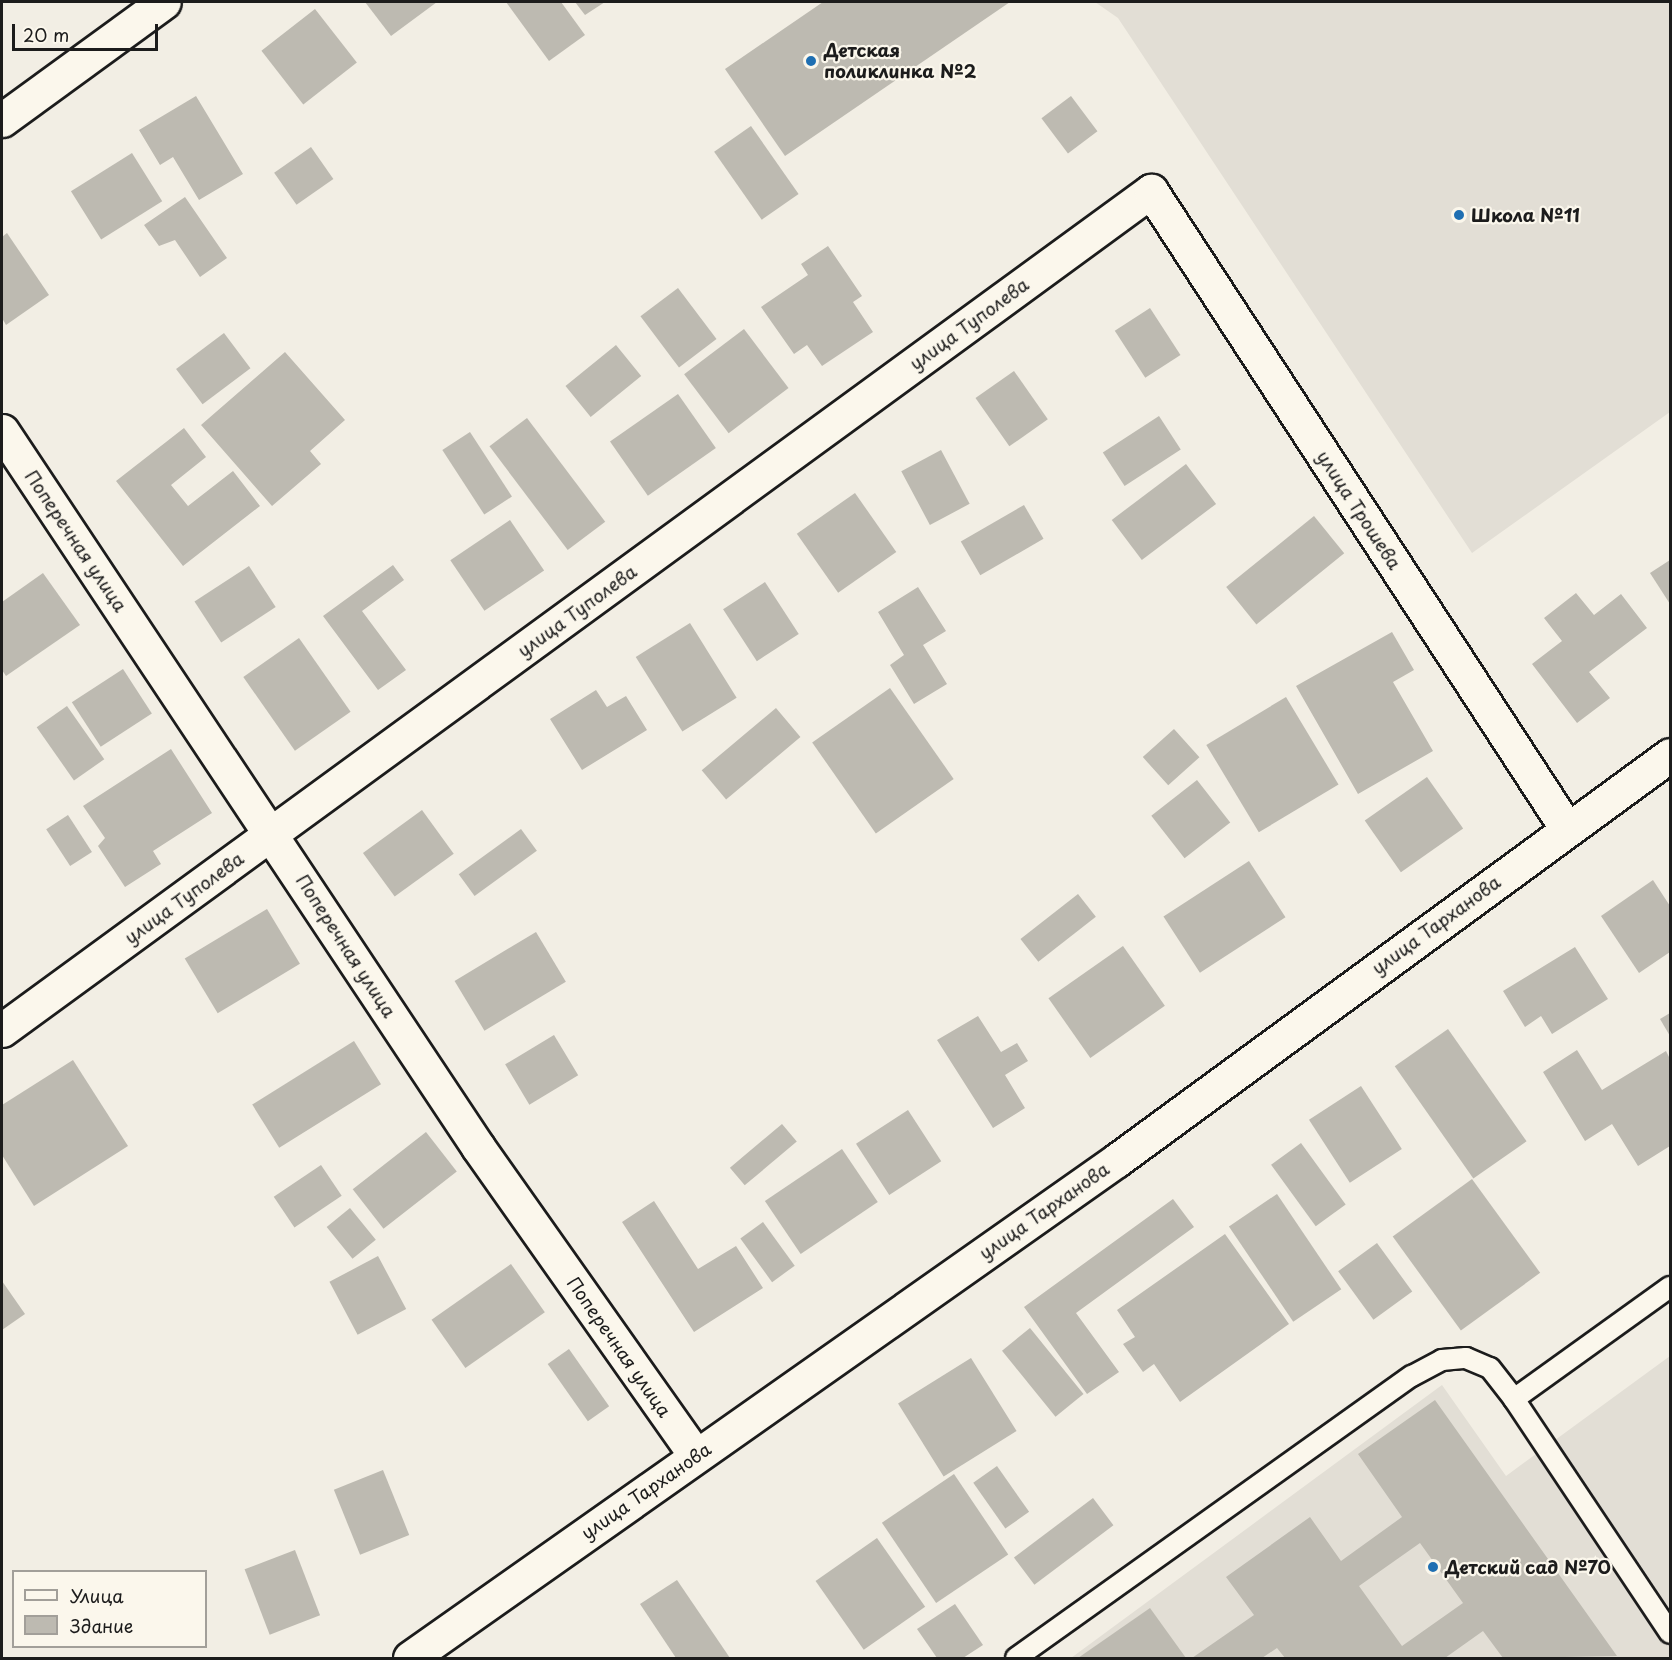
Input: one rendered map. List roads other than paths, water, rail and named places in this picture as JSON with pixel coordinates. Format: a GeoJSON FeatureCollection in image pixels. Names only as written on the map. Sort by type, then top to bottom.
{"type":"FeatureCollection","features":[{"type":"Feature","properties":{"kind":"street"},"geometry":{"type":"LineString","coordinates":[[2,120],[164,2]]}},
{"type":"Feature","properties":{"kind":"street","name":"улица Трошева"},"geometry":{"type":"LineString","coordinates":[[1151,191],[1567,829]]}},
{"type":"Feature","properties":{"kind":"street","name":"улица Туполева"},"geometry":{"type":"LineString","coordinates":[[2,1030],[1151,191]]}},
{"type":"Feature","properties":{"kind":"street","name":"Поперечная улица"},"geometry":{"type":"LineString","coordinates":[[2,431],[478,1147],[696,1456]]}},
{"type":"Feature","properties":{"kind":"street","name":"улица Тарханова"},"geometry":{"type":"LineString","coordinates":[[410,1659],[1117,1160],[1671,755]]}},
{"type":"Feature","properties":{"kind":"lane"},"geometry":{"type":"LineString","coordinates":[[1514,1399],[1671,1287]]}},
{"type":"Feature","properties":{"kind":"lane"},"geometry":{"type":"LineString","coordinates":[[1016,1659],[1412,1376],[1442,1360],[1466,1358],[1490,1368],[1514,1399],[1671,1633]]}},
{"type":"Feature","properties":{"kind":"place","name":"Детская поликлинка №2"},"geometry":{"type":"Point","coordinates":[811,61]}},
{"type":"Feature","properties":{"kind":"place","name":"Школа №11"},"geometry":{"type":"Point","coordinates":[1459,215]}},
{"type":"Feature","properties":{"kind":"place","name":"Детский сад №70"},"geometry":{"type":"Point","coordinates":[1433,1567]}}]}
